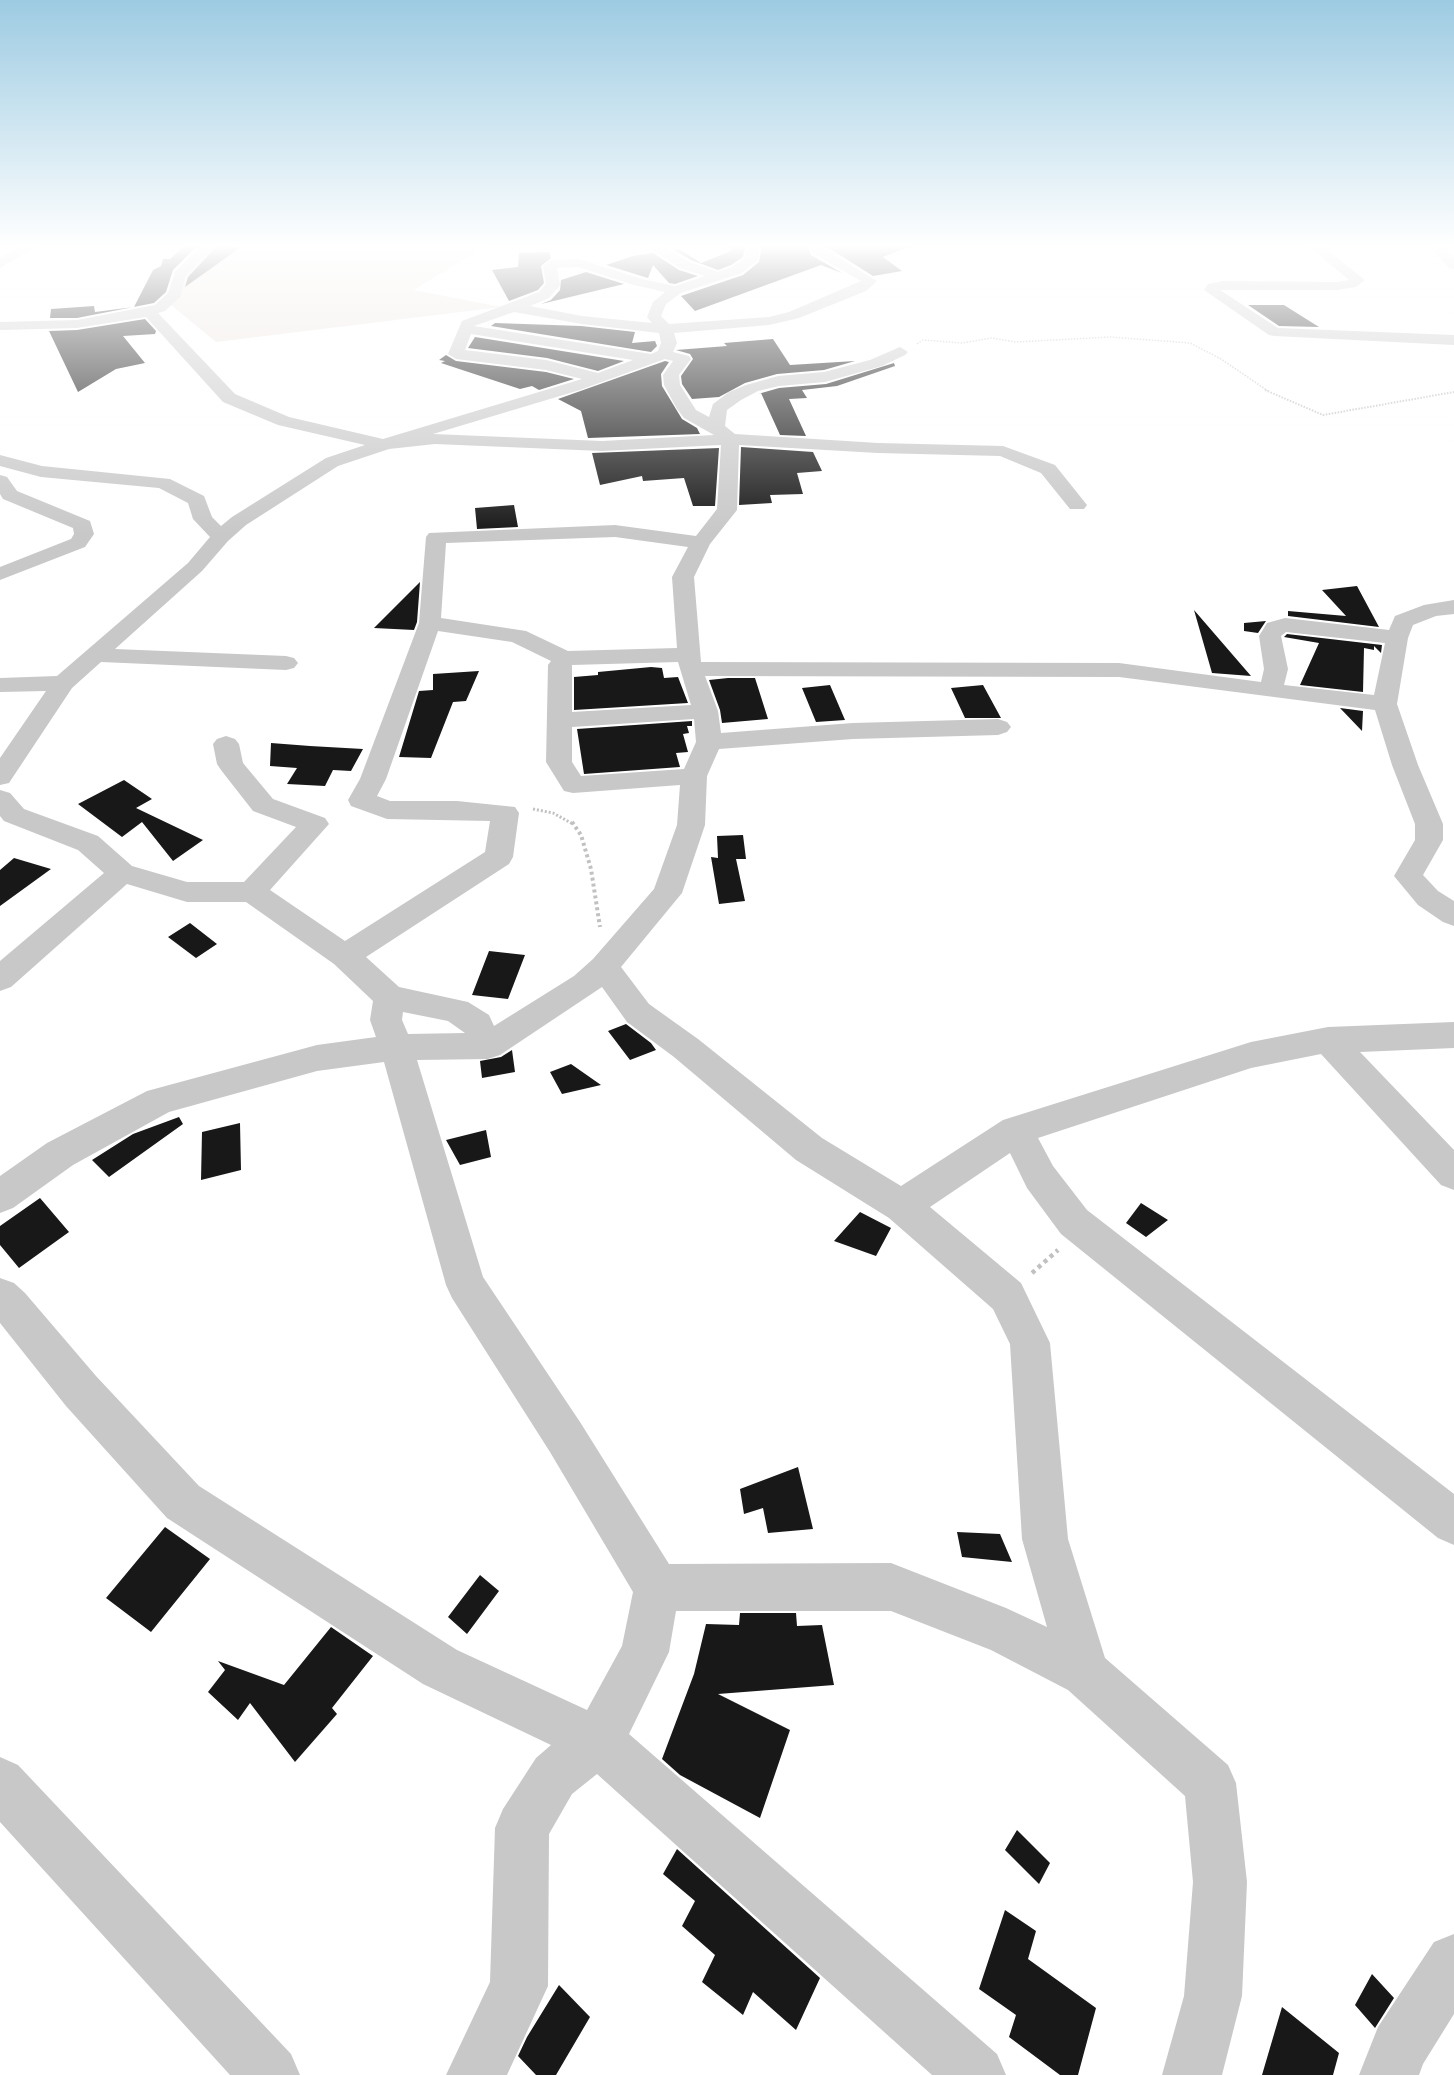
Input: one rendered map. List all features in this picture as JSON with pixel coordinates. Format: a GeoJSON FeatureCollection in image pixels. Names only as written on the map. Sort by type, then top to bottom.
{"type":"FeatureCollection","features":[{"type":"Feature","properties":{"kind":"street"},"geometry":{"type":"LineString","coordinates":[[177,342],[229,398],[284,421],[383,444],[435,439],[602,446],[723,433],[878,448],[1003,452],[1048,470],[1077,505]]}},
{"type":"Feature","properties":{"kind":"street"},"geometry":{"type":"LineString","coordinates":[[461,342],[456,354],[546,365],[599,378]]}},
{"type":"Feature","properties":{"kind":"street"},"geometry":{"type":"LineString","coordinates":[[557,342],[683,358],[671,375],[672,385],[690,414],[723,433]]}},
{"type":"Feature","properties":{"kind":"street"},"geometry":{"type":"LineString","coordinates":[[0,777],[63,683],[195,567],[221,537],[239,521],[332,462],[383,444],[599,378],[657,356],[669,342]]}},
{"type":"Feature","properties":{"kind":"street"},"geometry":{"type":"LineString","coordinates":[[0,1197],[60,1154],[159,1101],[317,1059],[396,1047],[488,1046],[585,984],[604,967],[667,893],[692,825],[694,776],[709,742],[706,711],[690,662],[683,577],[701,543],[728,510],[731,462],[719,408],[735,396],[752,388],[778,381],[825,377],[876,363],[900,352]]}},
{"type":"Feature","properties":{"kind":"street"},"geometry":{"type":"LineString","coordinates":[[0,460],[41,471],[163,483],[197,500],[203,519],[221,537]]}},
{"type":"Feature","properties":{"kind":"street"},"geometry":{"type":"LineString","coordinates":[[0,481],[10,495],[83,525],[84,534],[78,543],[0,574]]}},
{"type":"Feature","properties":{"kind":"street"},"geometry":{"type":"LineString","coordinates":[[252,892],[373,779],[430,623],[436,537],[615,531],[701,543]]}},
{"type":"Feature","properties":{"kind":"street"},"geometry":{"type":"LineString","coordinates":[[1454,607],[1432,610],[1402,621],[1385,704],[1405,765],[1429,824],[1429,840],[1408,876],[1428,898],[1454,915]]}},
{"type":"Feature","properties":{"kind":"street"},"geometry":{"type":"LineString","coordinates":[[430,623],[518,636],[564,658],[1109,669],[1385,704]]}},
{"type":"Feature","properties":{"kind":"street"},"geometry":{"type":"LineString","coordinates":[[1271,691],[1276,669],[1270,636],[1275,628],[1285,625],[1363,632],[1397,638]]}},
{"type":"Feature","properties":{"kind":"street"},"geometry":{"type":"LineString","coordinates":[[95,655],[286,663]]}},
{"type":"Feature","properties":{"kind":"street"},"geometry":{"type":"LineString","coordinates":[[564,658],[560,665],[559,762],[573,785],[694,776]]}},
{"type":"Feature","properties":{"kind":"street"},"geometry":{"type":"LineString","coordinates":[[0,685],[63,683]]}},
{"type":"Feature","properties":{"kind":"street"},"geometry":{"type":"LineString","coordinates":[[560,720],[706,711]]}},
{"type":"Feature","properties":{"kind":"street"},"geometry":{"type":"LineString","coordinates":[[709,742],[853,731],[998,728]]}},
{"type":"Feature","properties":{"kind":"street"},"geometry":{"type":"LineString","coordinates":[[226,744],[230,764],[263,805],[338,812],[457,810],[504,813],[499,858],[345,956]]}},
{"type":"Feature","properties":{"kind":"street"},"geometry":{"type":"LineString","coordinates":[[0,799],[14,815],[88,843],[122,873],[187,892],[252,892],[345,956],[389,997],[457,1011],[477,1024],[488,1046]]}},
{"type":"Feature","properties":{"kind":"street"},"geometry":{"type":"LineString","coordinates":[[0,979],[122,873]]}},
{"type":"Feature","properties":{"kind":"street"},"geometry":{"type":"LineString","coordinates":[[604,967],[638,1013],[686,1048],[809,1149],[902,1206],[1007,1296],[1030,1343],[1045,1539],[1085,1673]]}},
{"type":"Feature","properties":{"kind":"street"},"geometry":{"type":"LineString","coordinates":[[389,997],[386,1020],[466,1285],[565,1437],[657,1588],[645,1652],[598,1740],[554,1776],[522,1828],[519,1986],[476,2075]]}},
{"type":"Feature","properties":{"kind":"street"},"geometry":{"type":"LineString","coordinates":[[902,1206],[1016,1130],[1251,1055],[1328,1040],[1454,1035]]}},
{"type":"Feature","properties":{"kind":"street"},"geometry":{"type":"LineString","coordinates":[[1328,1040],[1454,1174]]}},
{"type":"Feature","properties":{"kind":"street"},"geometry":{"type":"LineString","coordinates":[[1016,1130],[1040,1178],[1074,1222],[1454,1522]]}},
{"type":"Feature","properties":{"kind":"street"},"geometry":{"type":"LineString","coordinates":[[0,1296],[11,1306],[81,1391],[183,1502],[441,1667],[598,1740],[976,2075]]}},
{"type":"Feature","properties":{"kind":"street"},"geometry":{"type":"LineString","coordinates":[[657,1588],[891,1587],[1006,1632],[1085,1673],[1210,1783],[1220,1882],[1213,1996],[1192,2075]]}},
{"type":"Feature","properties":{"kind":"street"},"geometry":{"type":"LineString","coordinates":[[0,1783],[270,2075]]}},
{"type":"Feature","properties":{"kind":"street"},"geometry":{"type":"LineString","coordinates":[[1389,2075],[1399,2048],[1454,1962]]}},
{"type":"Feature","properties":{"kind":"path"},"geometry":{"type":"LineString","coordinates":[[900,352],[919,342]]}},
{"type":"Feature","properties":{"kind":"path"},"geometry":{"type":"LineString","coordinates":[[947,342],[969,342]]}},
{"type":"Feature","properties":{"kind":"path"},"geometry":{"type":"LineString","coordinates":[[1174,342],[1190,343],[1221,359],[1267,391],[1323,415],[1454,392]]}},
{"type":"Feature","properties":{"kind":"path"},"geometry":{"type":"LineString","coordinates":[[504,813],[536,809],[553,813],[571,821],[581,835],[591,869],[604,967]]}},
{"type":"Feature","properties":{"kind":"path"},"geometry":{"type":"LineString","coordinates":[[1007,1296],[1067,1242],[1074,1222]]}},
{"type":"Feature","properties":{"kind":"building"},"geometry":{"type":"Polygon","coordinates":[[[54,342],[128,342],[145,363],[116,369],[78,392],[54,342]]]}},
{"type":"Feature","properties":{"kind":"building"},"geometry":{"type":"Polygon","coordinates":[[[472,342],[505,342],[624,361],[598,371],[547,358],[468,348],[472,342]]]}},
{"type":"Feature","properties":{"kind":"building"},"geometry":{"type":"Polygon","coordinates":[[[588,342],[655,342],[657,346],[651,352],[588,342]]]}},
{"type":"Feature","properties":{"kind":"building"},"geometry":{"type":"Polygon","coordinates":[[[775,342],[790,365],[855,361],[824,370],[777,374],[745,383],[719,397],[692,399],[682,384],[681,376],[693,359],[690,354],[676,350],[727,346],[724,343],[775,342]]]}},
{"type":"Feature","properties":{"kind":"building"},"geometry":{"type":"Polygon","coordinates":[[[446,355],[456,361],[546,372],[574,379],[539,390],[532,386],[520,389],[441,363],[445,361],[439,360],[446,355]]]}},
{"type":"Feature","properties":{"kind":"building"},"geometry":{"type":"Polygon","coordinates":[[[665,361],[669,362],[661,374],[662,386],[682,419],[697,428],[700,434],[588,438],[581,411],[558,399],[665,361]]]}},
{"type":"Feature","properties":{"kind":"building"},"geometry":{"type":"Polygon","coordinates":[[[894,363],[895,366],[837,386],[802,390],[807,398],[789,399],[806,436],[780,435],[761,393],[779,388],[826,384],[894,363]]]}},
{"type":"Feature","properties":{"kind":"building"},"geometry":{"type":"Polygon","coordinates":[[[741,447],[813,452],[822,471],[797,473],[803,494],[770,495],[772,503],[739,505],[741,447]]]}},
{"type":"Feature","properties":{"kind":"building"},"geometry":{"type":"Polygon","coordinates":[[[719,448],[715,506],[693,506],[684,478],[643,481],[642,476],[600,485],[592,453],[719,448]]]}},
{"type":"Feature","properties":{"kind":"building"},"geometry":{"type":"Polygon","coordinates":[[[514,505],[518,527],[477,529],[475,508],[514,505]]]}},
{"type":"Feature","properties":{"kind":"building"},"geometry":{"type":"Polygon","coordinates":[[[420,582],[417,622],[414,630],[374,628],[420,582]]]}},
{"type":"Feature","properties":{"kind":"building"},"geometry":{"type":"Polygon","coordinates":[[[1357,586],[1379,627],[1288,616],[1288,611],[1346,616],[1322,590],[1357,586]]]}},
{"type":"Feature","properties":{"kind":"building"},"geometry":{"type":"Polygon","coordinates":[[[1194,610],[1251,676],[1212,673],[1194,610]]]}},
{"type":"Feature","properties":{"kind":"building"},"geometry":{"type":"Polygon","coordinates":[[[1266,621],[1258,633],[1244,631],[1244,623],[1266,621]]]}},
{"type":"Feature","properties":{"kind":"building"},"geometry":{"type":"Polygon","coordinates":[[[1287,634],[1382,645],[1381,653],[1374,646],[1374,650],[1364,648],[1363,692],[1300,685],[1319,643],[1284,637],[1287,634]]]}},
{"type":"Feature","properties":{"kind":"building"},"geometry":{"type":"Polygon","coordinates":[[[662,668],[664,678],[678,677],[688,703],[574,710],[574,677],[598,675],[598,672],[662,668]]]}},
{"type":"Feature","properties":{"kind":"building"},"geometry":{"type":"Polygon","coordinates":[[[479,671],[466,701],[453,702],[431,758],[399,757],[419,691],[433,690],[433,674],[479,671]]]}},
{"type":"Feature","properties":{"kind":"building"},"geometry":{"type":"Polygon","coordinates":[[[755,678],[768,719],[722,723],[720,710],[709,680],[755,678]]]}},
{"type":"Feature","properties":{"kind":"building"},"geometry":{"type":"Polygon","coordinates":[[[830,685],[845,720],[816,722],[802,688],[830,685]]]}},
{"type":"Feature","properties":{"kind":"building"},"geometry":{"type":"Polygon","coordinates":[[[983,685],[1001,718],[965,718],[951,688],[983,685]]]}},
{"type":"Feature","properties":{"kind":"building"},"geometry":{"type":"Polygon","coordinates":[[[1340,708],[1363,711],[1362,731],[1340,708]]]}},
{"type":"Feature","properties":{"kind":"building"},"geometry":{"type":"Polygon","coordinates":[[[692,721],[692,726],[687,726],[689,733],[683,734],[688,752],[676,753],[680,767],[584,774],[577,729],[692,721]]]}},
{"type":"Feature","properties":{"kind":"building"},"geometry":{"type":"Polygon","coordinates":[[[271,743],[363,749],[351,771],[333,770],[325,786],[287,784],[297,768],[270,766],[271,743]]]}},
{"type":"Feature","properties":{"kind":"building"},"geometry":{"type":"Polygon","coordinates":[[[124,780],[152,799],[136,808],[203,840],[173,861],[142,822],[122,837],[78,804],[124,780]]]}},
{"type":"Feature","properties":{"kind":"building"},"geometry":{"type":"Polygon","coordinates":[[[743,835],[746,859],[736,859],[745,901],[719,904],[711,857],[718,858],[717,836],[743,835]]]}},
{"type":"Feature","properties":{"kind":"building"},"geometry":{"type":"Polygon","coordinates":[[[14,858],[51,869],[0,906],[0,870],[14,858]]]}},
{"type":"Feature","properties":{"kind":"building"},"geometry":{"type":"Polygon","coordinates":[[[190,923],[217,944],[196,958],[168,937],[190,923]]]}},
{"type":"Feature","properties":{"kind":"building"},"geometry":{"type":"Polygon","coordinates":[[[489,951],[525,955],[508,999],[472,995],[489,951]]]}},
{"type":"Feature","properties":{"kind":"building"},"geometry":{"type":"Polygon","coordinates":[[[626,1024],[651,1043],[656,1050],[630,1060],[608,1031],[626,1024]]]}},
{"type":"Feature","properties":{"kind":"building"},"geometry":{"type":"Polygon","coordinates":[[[512,1050],[515,1072],[482,1078],[480,1061],[501,1057],[512,1050]]]}},
{"type":"Feature","properties":{"kind":"building"},"geometry":{"type":"Polygon","coordinates":[[[571,1064],[601,1085],[562,1094],[550,1072],[571,1064]]]}},
{"type":"Feature","properties":{"kind":"building"},"geometry":{"type":"Polygon","coordinates":[[[179,1117],[183,1124],[109,1177],[92,1160],[133,1134],[179,1117]]]}},
{"type":"Feature","properties":{"kind":"building"},"geometry":{"type":"Polygon","coordinates":[[[240,1123],[241,1170],[201,1180],[202,1132],[240,1123]]]}},
{"type":"Feature","properties":{"kind":"building"},"geometry":{"type":"Polygon","coordinates":[[[486,1130],[491,1157],[460,1165],[446,1140],[486,1130]]]}},
{"type":"Feature","properties":{"kind":"building"},"geometry":{"type":"Polygon","coordinates":[[[40,1198],[69,1232],[19,1268],[0,1245],[0,1226],[40,1198]]]}},
{"type":"Feature","properties":{"kind":"building"},"geometry":{"type":"Polygon","coordinates":[[[1141,1203],[1168,1220],[1146,1237],[1126,1223],[1141,1203]]]}},
{"type":"Feature","properties":{"kind":"building"},"geometry":{"type":"Polygon","coordinates":[[[860,1212],[891,1228],[876,1256],[834,1241],[860,1212]]]}},
{"type":"Feature","properties":{"kind":"building"},"geometry":{"type":"Polygon","coordinates":[[[798,1467],[813,1529],[768,1533],[763,1508],[744,1514],[740,1489],[798,1467]]]}},
{"type":"Feature","properties":{"kind":"building"},"geometry":{"type":"Polygon","coordinates":[[[165,1527],[210,1559],[151,1632],[106,1598],[165,1527]]]}},
{"type":"Feature","properties":{"kind":"building"},"geometry":{"type":"Polygon","coordinates":[[[957,1532],[1000,1534],[1012,1562],[962,1557],[957,1532]]]}},
{"type":"Feature","properties":{"kind":"building"},"geometry":{"type":"Polygon","coordinates":[[[480,1575],[499,1591],[467,1634],[448,1617],[480,1575]]]}},
{"type":"Feature","properties":{"kind":"building"},"geometry":{"type":"Polygon","coordinates":[[[740,1613],[796,1613],[797,1626],[822,1625],[834,1685],[718,1694],[790,1730],[760,1818],[680,1775],[662,1759],[694,1674],[706,1624],[739,1625],[740,1613]]]}},
{"type":"Feature","properties":{"kind":"building"},"geometry":{"type":"Polygon","coordinates":[[[331,1627],[373,1656],[332,1708],[337,1714],[295,1762],[250,1703],[238,1720],[208,1692],[225,1670],[218,1661],[284,1685],[331,1627]]]}},
{"type":"Feature","properties":{"kind":"building"},"geometry":{"type":"Polygon","coordinates":[[[1017,1830],[1050,1863],[1039,1884],[1005,1850],[1017,1830]]]}},
{"type":"Feature","properties":{"kind":"building"},"geometry":{"type":"Polygon","coordinates":[[[677,1849],[820,1978],[796,2030],[753,1992],[743,2015],[702,1982],[715,1955],[682,1926],[695,1901],[663,1874],[677,1849]]]}},
{"type":"Feature","properties":{"kind":"building"},"geometry":{"type":"Polygon","coordinates":[[[1005,1910],[1036,1931],[1028,1959],[1096,2008],[1078,2075],[1060,2075],[1009,2037],[1016,2015],[979,1989],[1005,1910]]]}},
{"type":"Feature","properties":{"kind":"building"},"geometry":{"type":"Polygon","coordinates":[[[1372,1974],[1394,1998],[1375,2028],[1355,2005],[1372,1974]]]}},
{"type":"Feature","properties":{"kind":"building"},"geometry":{"type":"Polygon","coordinates":[[[559,1985],[590,2017],[556,2075],[536,2075],[518,2056],[559,1985]]]}},
{"type":"Feature","properties":{"kind":"building"},"geometry":{"type":"Polygon","coordinates":[[[1282,2007],[1339,2053],[1333,2075],[1262,2075],[1282,2007]]]}}]}
